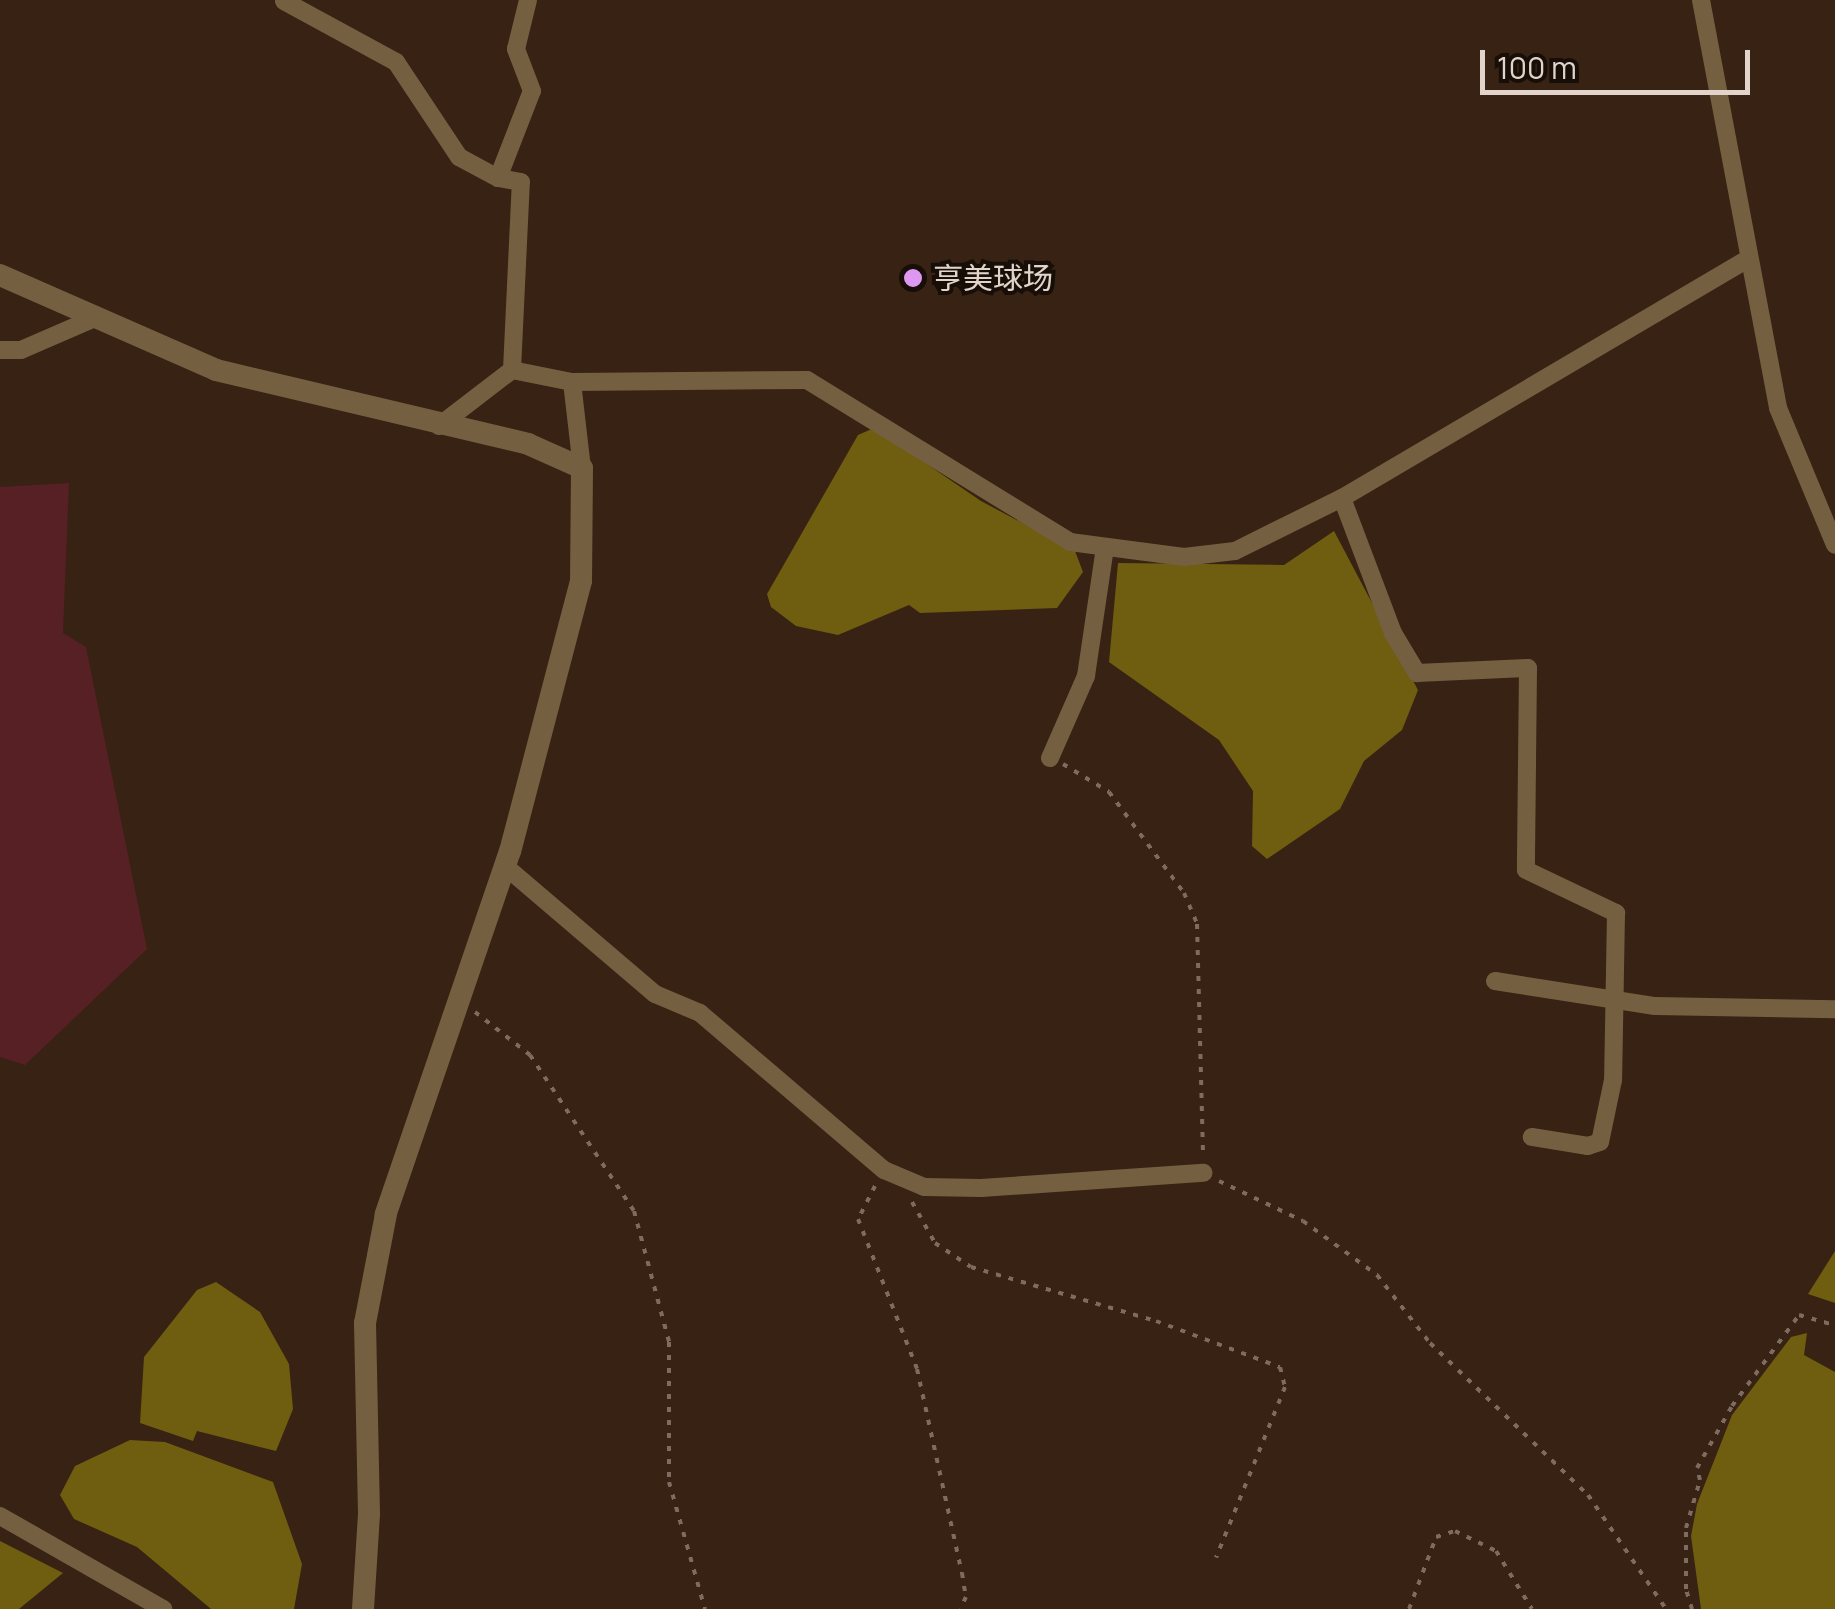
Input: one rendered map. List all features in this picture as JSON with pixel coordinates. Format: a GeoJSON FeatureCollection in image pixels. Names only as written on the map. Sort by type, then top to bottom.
{"type":"FeatureCollection","features":[{"type":"Feature","properties":{"kind":"street"},"geometry":{"type":"LineString","coordinates":[[498,178],[532,91],[516,49],[528,0]]}},
{"type":"Feature","properties":{"kind":"street"},"geometry":{"type":"LineString","coordinates":[[1701,0],[1746,260],[1778,408],[1835,546]]}},
{"type":"Feature","properties":{"kind":"street"},"geometry":{"type":"LineString","coordinates":[[284,1],[396,62],[459,157],[498,178],[521,182],[512,370]]}},
{"type":"Feature","properties":{"kind":"street"},"geometry":{"type":"LineString","coordinates":[[438,426],[512,370],[572,382],[806,380],[1070,542],[1184,556],[1235,551],[1342,498],[1746,260]]}},
{"type":"Feature","properties":{"kind":"street"},"geometry":{"type":"LineString","coordinates":[[0,275],[216,370],[438,426],[528,444],[582,468]]}},
{"type":"Feature","properties":{"kind":"street"},"geometry":{"type":"LineString","coordinates":[[0,350],[21,350],[97,318]]}},
{"type":"Feature","properties":{"kind":"street"},"geometry":{"type":"LineString","coordinates":[[363,1609],[369,1514],[365,1323],[386,1214],[504,866],[581,582],[582,468],[572,382]]}},
{"type":"Feature","properties":{"kind":"street"},"geometry":{"type":"LineString","coordinates":[[1342,498],[1393,633],[1417,673],[1528,668],[1526,870],[1616,914],[1613,1080],[1600,1142],[1532,1137]]}},
{"type":"Feature","properties":{"kind":"street"},"geometry":{"type":"LineString","coordinates":[[1050,758],[1086,676],[1105,547]]}},
{"type":"Feature","properties":{"kind":"street"},"geometry":{"type":"LineString","coordinates":[[504,866],[655,994],[700,1013],[891,1173],[924,1187],[981,1188],[1203,1173]]}},
{"type":"Feature","properties":{"kind":"street"},"geometry":{"type":"LineString","coordinates":[[1495,980],[1614,1000],[1835,1009]]}},
{"type":"Feature","properties":{"kind":"street"},"geometry":{"type":"LineString","coordinates":[[0,1516],[163,1609]]}},
{"type":"Feature","properties":{"kind":"path"},"geometry":{"type":"LineString","coordinates":[[1050,758],[1109,792],[1184,893],[1198,924],[1203,1173],[1302,1221],[1377,1275],[1430,1344],[1588,1495],[1666,1609]]}},
{"type":"Feature","properties":{"kind":"path"},"geometry":{"type":"LineString","coordinates":[[459,1000],[530,1055],[634,1212],[670,1342],[669,1482],[705,1609]]}},
{"type":"Feature","properties":{"kind":"path"},"geometry":{"type":"LineString","coordinates":[[960,1609],[966,1597],[962,1573],[917,1369],[858,1219],[891,1173],[936,1243],[971,1267],[1156,1321],[1280,1367],[1285,1388],[1216,1558]]}},
{"type":"Feature","properties":{"kind":"path"},"geometry":{"type":"LineString","coordinates":[[1692,1609],[1686,1590],[1686,1528],[1700,1480],[1697,1468],[1732,1406],[1799,1316],[1835,1325]]}},
{"type":"Feature","properties":{"kind":"path"},"geometry":{"type":"LineString","coordinates":[[1409,1609],[1436,1537],[1455,1531],[1496,1551],[1532,1609]]}},
{"type":"Feature","properties":{"kind":"shaded area"},"geometry":{"type":"Polygon","coordinates":[[[874,428],[981,501],[1075,551],[1083,572],[1057,608],[920,613],[909,605],[838,635],[796,626],[771,607],[767,594],[858,435],[874,428]]]}},
{"type":"Feature","properties":{"kind":"shaded area"},"geometry":{"type":"Polygon","coordinates":[[[69,483],[63,633],[86,647],[147,949],[25,1065],[0,1057],[0,487],[69,483]]]}},
{"type":"Feature","properties":{"kind":"shaded area"},"geometry":{"type":"Polygon","coordinates":[[[1334,531],[1418,690],[1402,730],[1364,761],[1340,809],[1267,859],[1252,846],[1253,791],[1219,740],[1109,662],[1118,563],[1284,565],[1334,531]]]}},
{"type":"Feature","properties":{"kind":"shaded area"},"geometry":{"type":"Polygon","coordinates":[[[1835,1251],[1835,1303],[1808,1294],[1835,1251]]]}},
{"type":"Feature","properties":{"kind":"shaded area"},"geometry":{"type":"Polygon","coordinates":[[[216,1282],[260,1312],[289,1364],[293,1409],[276,1451],[197,1431],[193,1441],[140,1423],[144,1357],[197,1290],[216,1282]]]}},
{"type":"Feature","properties":{"kind":"shaded area"},"geometry":{"type":"Polygon","coordinates":[[[1807,1333],[1804,1355],[1835,1372],[1835,1609],[1701,1609],[1691,1536],[1697,1504],[1732,1415],[1791,1337],[1807,1333]]]}},
{"type":"Feature","properties":{"kind":"shaded area"},"geometry":{"type":"Polygon","coordinates":[[[130,1440],[165,1442],[273,1482],[302,1564],[294,1609],[211,1609],[137,1547],[74,1519],[60,1495],[75,1466],[130,1440]]]}},
{"type":"Feature","properties":{"kind":"shaded area"},"geometry":{"type":"Polygon","coordinates":[[[0,1541],[63,1573],[19,1609],[0,1609],[0,1541]]]}},
{"type":"Feature","properties":{"kind":"place","name":"亨美球场"},"geometry":{"type":"Point","coordinates":[913,278]}}]}
